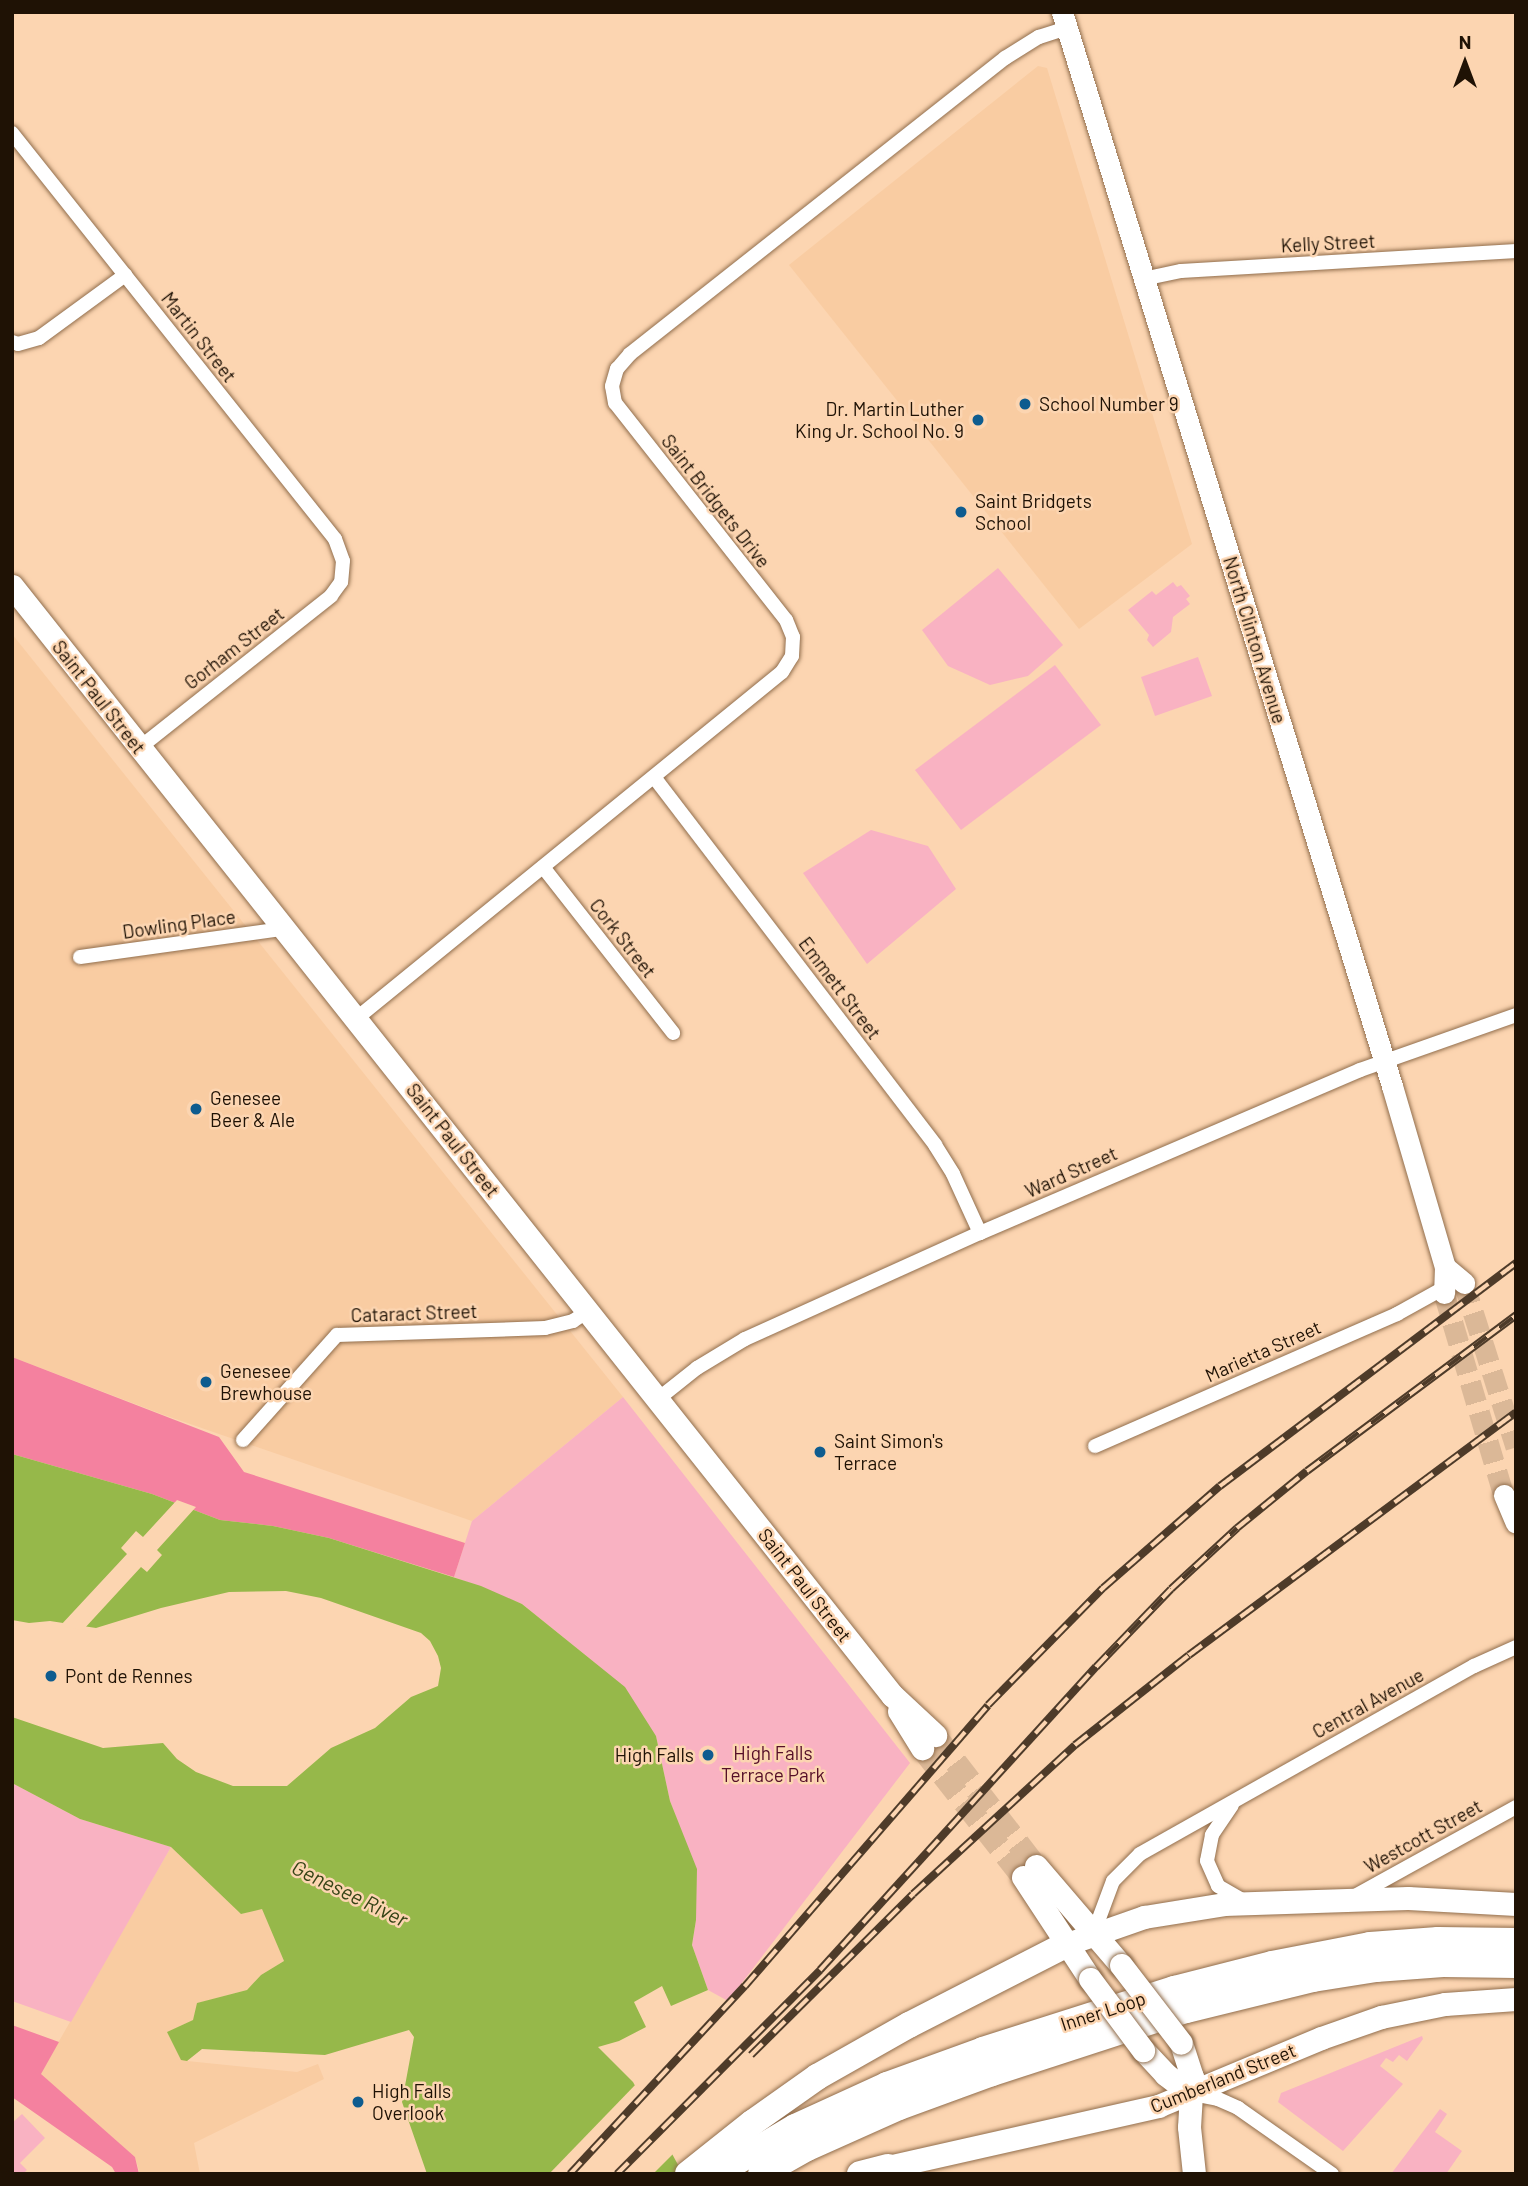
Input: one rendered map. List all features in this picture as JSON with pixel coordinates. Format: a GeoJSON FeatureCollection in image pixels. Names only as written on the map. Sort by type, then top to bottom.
{"type":"FeatureCollection","features":[{"type":"Feature","properties":{"kind":"highway","name":"Inner Loop"},"geometry":{"type":"LineString","coordinates":[[699,2172],[887,2085],[983,2050],[1174,1989],[1272,1964],[1370,1945],[1438,1940],[1516,1941]]}},
{"type":"Feature","properties":{"kind":"highway"},"geometry":{"type":"LineString","coordinates":[[699,2172],[752,2123],[824,2073],[926,2016],[1067,1944]]}},
{"type":"Feature","properties":{"kind":"highway","name":"Inner Loop"},"geometry":{"type":"LineString","coordinates":[[761,2174],[817,2143],[909,2103],[1186,2010],[1303,1981],[1376,1969],[1443,1964],[1516,1965]]}},
{"type":"Feature","properties":{"kind":"highway"},"geometry":{"type":"LineString","coordinates":[[860,2174],[883,2171]]}},
{"type":"Feature","properties":{"kind":"main road","name":"North Clinton Avenue"},"geometry":{"type":"LineString","coordinates":[[1065,20],[1384,1060],[1449,1283]]}},
{"type":"Feature","properties":{"kind":"main road","name":"Saint Paul Street"},"geometry":{"type":"LineString","coordinates":[[12,586],[283,929],[357,1018],[928,1742]]}},
{"type":"Feature","properties":{"kind":"main road"},"geometry":{"type":"LineString","coordinates":[[1504,1495],[1516,1523]]}},
{"type":"Feature","properties":{"kind":"main road"},"geometry":{"type":"LineString","coordinates":[[1192,2094],[1165,2074],[1143,2050],[1090,1979],[1067,1944],[1030,1872],[1094,1932],[1181,2043],[1190,2065],[1192,2094],[1189,2127],[1194,2174]]}},
{"type":"Feature","properties":{"kind":"main road"},"geometry":{"type":"LineString","coordinates":[[1067,1944],[1094,1932],[1165,1912],[1256,1902],[1441,1899],[1516,1904]]}},
{"type":"Feature","properties":{"kind":"main road","name":"Cumberland Street"},"geometry":{"type":"LineString","coordinates":[[883,2171],[1105,2120],[1192,2094],[1321,2038],[1381,2017],[1445,2004],[1516,1999]]}},
{"type":"Feature","properties":{"kind":"street","name":"Saint Bridgets Drive"},"geometry":{"type":"LineString","coordinates":[[357,1018],[782,672],[792,656],[793,637],[786,620],[621,412],[612,394],[617,369],[631,354],[1005,58],[1065,20]]}},
{"type":"Feature","properties":{"kind":"street","name":"Martin Street"},"geometry":{"type":"LineString","coordinates":[[12,133],[335,539],[344,570]]}},
{"type":"Feature","properties":{"kind":"street","name":"Kelly Street"},"geometry":{"type":"LineString","coordinates":[[1143,279],[1181,271],[1516,251]]}},
{"type":"Feature","properties":{"kind":"street"},"geometry":{"type":"LineString","coordinates":[[12,342],[18,344],[39,338],[125,275]]}},
{"type":"Feature","properties":{"kind":"street","name":"Gorham Street"},"geometry":{"type":"LineString","coordinates":[[139,748],[331,596],[341,582],[344,570]]}},
{"type":"Feature","properties":{"kind":"street","name":"Emmett Street"},"geometry":{"type":"LineString","coordinates":[[654,777],[935,1145],[953,1174],[980,1233]]}},
{"type":"Feature","properties":{"kind":"street","name":"Cork Street"},"geometry":{"type":"LineString","coordinates":[[543,867],[673,1033]]}},
{"type":"Feature","properties":{"kind":"street","name":"Dowling Place"},"geometry":{"type":"LineString","coordinates":[[80,957],[283,929]]}},
{"type":"Feature","properties":{"kind":"street","name":"Ward Street"},"geometry":{"type":"LineString","coordinates":[[658,1399],[691,1373],[745,1339],[980,1233],[1384,1060],[1516,1015]]}},
{"type":"Feature","properties":{"kind":"street","name":"Marietta Street"},"geometry":{"type":"LineString","coordinates":[[1096,1446],[1397,1314],[1449,1283]]}},
{"type":"Feature","properties":{"kind":"street","name":"Cataract Street"},"geometry":{"type":"LineString","coordinates":[[243,1440],[337,1335],[545,1328],[573,1321],[588,1311]]}},
{"type":"Feature","properties":{"kind":"street","name":"Central Avenue"},"geometry":{"type":"LineString","coordinates":[[1094,1932],[1113,1881],[1133,1859],[1474,1666],[1516,1647]]}},
{"type":"Feature","properties":{"kind":"street","name":"Central Avenue"},"geometry":{"type":"LineString","coordinates":[[1241,1797],[1223,1814],[1212,1835],[1207,1847],[1208,1868],[1223,1891],[1256,1902]]}},
{"type":"Feature","properties":{"kind":"street","name":"Westcott Street"},"geometry":{"type":"LineString","coordinates":[[1349,1899],[1516,1807]]}},
{"type":"Feature","properties":{"kind":"street"},"geometry":{"type":"LineString","coordinates":[[1192,2094],[1218,2099],[1238,2108],[1332,2174]]}},
{"type":"Feature","properties":{"kind":"shaded area","name":"School Number 9"},"geometry":{"type":"Polygon","coordinates":[[[1038,66],[1047,68],[1192,544],[1079,629],[789,265],[1038,66]]]}},
{"type":"Feature","properties":{"kind":"shaded area"},"geometry":{"type":"Polygon","coordinates":[[[12,634],[623,1397],[472,1521],[164,1415],[12,1357],[12,634]]]}},
{"type":"Feature","properties":{"kind":"shaded area"},"geometry":{"type":"Polygon","coordinates":[[[12,1357],[219,1437],[244,1472],[465,1543],[454,1577],[329,1538],[273,1526],[220,1520],[152,1494],[12,1454],[12,1357]]]}},
{"type":"Feature","properties":{"kind":"shaded area"},"geometry":{"type":"Polygon","coordinates":[[[171,1847],[241,1914],[262,1908],[284,1961],[261,1975],[247,1990],[198,2003],[193,2020],[168,2032],[187,2061],[297,2072],[318,2064],[324,2079],[194,2143],[200,2174],[140,2174],[135,2157],[40,2074],[171,1847]]]}},
{"type":"Feature","properties":{"kind":"shaded area"},"geometry":{"type":"Polygon","coordinates":[[[12,2025],[59,2042],[41,2074],[135,2157],[139,2174],[116,2174],[112,2167],[12,2097],[12,2025]]]}},
{"type":"Feature","properties":{"kind":"green space"},"geometry":{"type":"Polygon","coordinates":[[[998,568],[1063,645],[1028,676],[990,685],[948,666],[922,630],[998,568]]]}},
{"type":"Feature","properties":{"kind":"green space"},"geometry":{"type":"Polygon","coordinates":[[[1173,582],[1177,587],[1181,585],[1190,596],[1186,599],[1190,604],[1173,617],[1171,632],[1153,647],[1147,640],[1149,635],[1128,610],[1152,591],[1156,595],[1173,582]]]}},
{"type":"Feature","properties":{"kind":"green space"},"geometry":{"type":"Polygon","coordinates":[[[1198,657],[1212,696],[1155,716],[1141,677],[1198,657]]]}},
{"type":"Feature","properties":{"kind":"green space"},"geometry":{"type":"Polygon","coordinates":[[[1055,665],[1101,725],[961,830],[915,770],[1055,665]]]}},
{"type":"Feature","properties":{"kind":"green space"},"geometry":{"type":"Polygon","coordinates":[[[871,830],[928,846],[956,889],[867,964],[803,873],[871,830]]]}},
{"type":"Feature","properties":{"kind":"green space","name":"High Falls Terrace Park"},"geometry":{"type":"Polygon","coordinates":[[[623,1397],[910,1763],[728,2001],[708,1990],[692,1945],[696,1920],[696,1869],[670,1801],[656,1736],[595,1663],[522,1604],[454,1577],[472,1521],[623,1397]]]}},
{"type":"Feature","properties":{"kind":"green space"},"geometry":{"type":"Polygon","coordinates":[[[12,1783],[80,1819],[171,1847],[71,2022],[12,2001],[12,1783]]]}},
{"type":"Feature","properties":{"kind":"green space"},"geometry":{"type":"Polygon","coordinates":[[[1422,2036],[1423,2039],[1407,2061],[1399,2055],[1393,2062],[1386,2058],[1380,2066],[1403,2084],[1343,2151],[1278,2102],[1281,2093],[1422,2036]]]}},
{"type":"Feature","properties":{"kind":"green space"},"geometry":{"type":"Polygon","coordinates":[[[1440,2109],[1447,2114],[1435,2132],[1462,2151],[1446,2174],[1391,2174],[1440,2109]]]}},
{"type":"Feature","properties":{"kind":"green space"},"geometry":{"type":"Polygon","coordinates":[[[22,2114],[45,2138],[20,2163],[27,2170],[23,2174],[12,2174],[12,2123],[22,2114]]]}},
{"type":"Feature","properties":{"kind":"water","name":"Genesee River"},"geometry":{"type":"Polygon","coordinates":[[[12,1454],[152,1494],[220,1520],[273,1526],[329,1538],[481,1586],[522,1604],[625,1687],[656,1736],[670,1801],[697,1869],[696,1920],[692,1945],[708,1990],[671,2006],[662,1986],[634,2002],[646,2027],[619,2041],[598,2047],[633,2082],[683,2174],[427,2174],[402,2102],[414,2037],[409,2030],[325,2055],[202,2049],[187,2061],[181,2060],[167,2032],[193,2020],[197,2003],[247,1990],[261,1975],[284,1961],[262,1909],[241,1914],[171,1847],[80,1819],[12,1783],[12,1717],[103,1748],[163,1743],[177,1759],[196,1772],[233,1786],[287,1786],[331,1748],[375,1728],[411,1697],[438,1686],[441,1668],[438,1656],[430,1641],[421,1633],[321,1598],[286,1591],[229,1592],[161,1608],[96,1628],[50,1621],[29,1623],[12,1620],[12,1454]]]}},
{"type":"Feature","properties":{"kind":"pier"},"geometry":{"type":"Polygon","coordinates":[[[177,1500],[196,1507],[157,1550],[162,1555],[147,1572],[141,1567],[83,1630],[60,1626],[127,1554],[121,1548],[136,1531],[143,1537],[177,1500]]]}},
{"type":"Feature","properties":{"kind":"pier"},"geometry":{"type":"Polygon","coordinates":[[[637,2083],[676,2151],[653,2174],[549,2174],[637,2083]]]}},
{"type":"Feature","properties":{"kind":"tunnel"},"geometry":{"type":"LineString","coordinates":[[1464,1283],[1516,1447]]}},
{"type":"Feature","properties":{"kind":"tunnel"},"geometry":{"type":"LineString","coordinates":[[1444,1293],[1504,1495]]}},
{"type":"Feature","properties":{"kind":"tunnel"},"geometry":{"type":"LineString","coordinates":[[935,1735],[1036,1866]]}},
{"type":"Feature","properties":{"kind":"tunnel"},"geometry":{"type":"LineString","coordinates":[[922,1748],[1023,1877]]}},
{"type":"Feature","properties":{"kind":"railway"},"geometry":{"type":"LineString","coordinates":[[570,2174],[745,1986],[988,1705],[1103,1588],[1220,1486],[1516,1263]]}},
{"type":"Feature","properties":{"kind":"railway"},"geometry":{"type":"LineString","coordinates":[[617,2174],[820,1970],[1096,1667],[1171,1589],[1237,1528],[1307,1471],[1516,1315]]}},
{"type":"Feature","properties":{"kind":"railway"},"geometry":{"type":"LineString","coordinates":[[751,2055],[913,1894],[1075,1745],[1189,1655],[1516,1412]]}},
{"type":"Feature","properties":{"kind":"place","name":"School Number 9"},"geometry":{"type":"Point","coordinates":[1025,404]}},
{"type":"Feature","properties":{"kind":"place","name":"Dr. Martin Luther King Jr. School No. 9"},"geometry":{"type":"Point","coordinates":[978,420]}},
{"type":"Feature","properties":{"kind":"place","name":"Saint Bridgets School"},"geometry":{"type":"Point","coordinates":[961,512]}},
{"type":"Feature","properties":{"kind":"place","name":"Genesee Beer & Ale"},"geometry":{"type":"Point","coordinates":[196,1109]}},
{"type":"Feature","properties":{"kind":"place","name":"Genesee Brewhouse"},"geometry":{"type":"Point","coordinates":[206,1382]}},
{"type":"Feature","properties":{"kind":"place","name":"Saint Simon's Terrace"},"geometry":{"type":"Point","coordinates":[820,1452]}},
{"type":"Feature","properties":{"kind":"place","name":"Pont de Rennes"},"geometry":{"type":"Point","coordinates":[51,1676]}},
{"type":"Feature","properties":{"kind":"place","name":"High Falls"},"geometry":{"type":"Point","coordinates":[708,1755]}},
{"type":"Feature","properties":{"kind":"place","name":"High Falls Overlook"},"geometry":{"type":"Point","coordinates":[358,2102]}}]}
